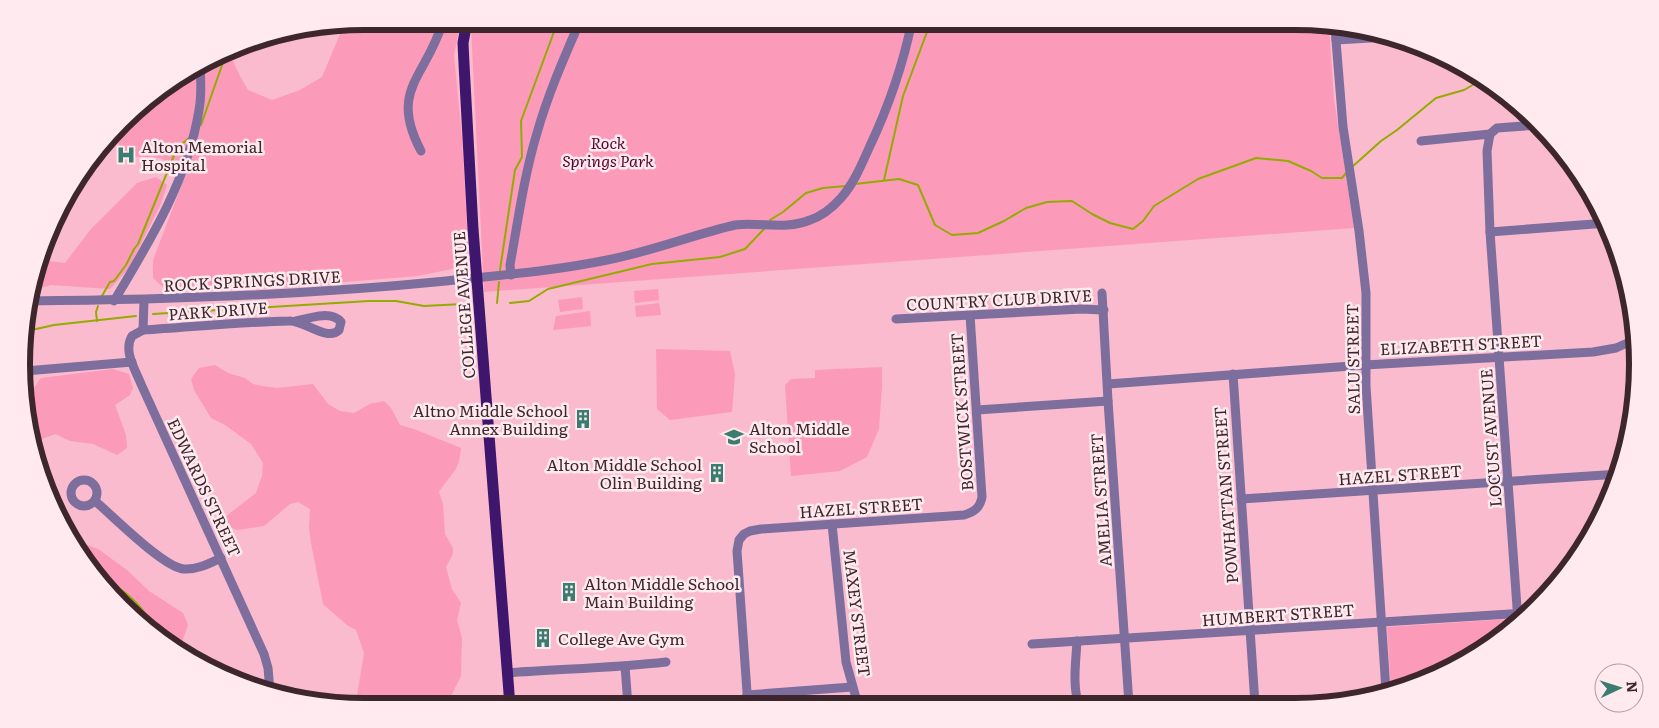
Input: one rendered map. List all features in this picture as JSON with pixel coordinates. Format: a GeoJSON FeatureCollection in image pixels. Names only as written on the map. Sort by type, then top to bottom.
{"type":"FeatureCollection","features":[{"type":"Feature","properties":{"kind":"main road","name":"COLLEGE AVENUE"},"geometry":{"type":"LineString","coordinates":[[465,30],[463,43],[477,277],[509,698]]}},
{"type":"Feature","properties":{"kind":"street"},"geometry":{"type":"LineString","coordinates":[[421,151],[410,128],[407,111],[408,99],[440,30]]}},
{"type":"Feature","properties":{"kind":"street"},"geometry":{"type":"LineString","coordinates":[[511,275],[510,265],[522,196],[537,133],[553,85],[576,30]]}},
{"type":"Feature","properties":{"kind":"street","name":"ROCK SPRINGS DRIVE"},"geometry":{"type":"LineString","coordinates":[[36,301],[205,298],[377,288],[511,275],[608,260],[735,225],[788,226],[802,223],[819,216],[841,198],[858,174],[889,100],[910,30]]}},
{"type":"Feature","properties":{"kind":"street","name":"SALU STREET"},"geometry":{"type":"LineString","coordinates":[[1336,33],[1343,127],[1365,284],[1367,312],[1366,365],[1372,490],[1386,685]]}},
{"type":"Feature","properties":{"kind":"street"},"geometry":{"type":"LineString","coordinates":[[1336,40],[1369,38]]}},
{"type":"Feature","properties":{"kind":"street"},"geometry":{"type":"LineString","coordinates":[[114,300],[170,201],[191,149],[200,108],[200,73]]}},
{"type":"Feature","properties":{"kind":"street"},"geometry":{"type":"LineString","coordinates":[[1421,141],[1490,134],[1497,128],[1529,126]]}},
{"type":"Feature","properties":{"kind":"street","name":"LOCUST AVENUE"},"geometry":{"type":"LineString","coordinates":[[1490,134],[1487,151],[1490,232],[1508,482],[1520,610]]}},
{"type":"Feature","properties":{"kind":"street"},"geometry":{"type":"LineString","coordinates":[[1490,232],[1598,224]]}},
{"type":"Feature","properties":{"kind":"street","name":"AMELIA STREET"},"geometry":{"type":"LineString","coordinates":[[1102,293],[1128,698]]}},
{"type":"Feature","properties":{"kind":"street"},"geometry":{"type":"LineString","coordinates":[[143,330],[144,300]]}},
{"type":"Feature","properties":{"kind":"street","name":"COUNTRY CLUB DRIVE"},"geometry":{"type":"LineString","coordinates":[[896,319],[1081,309],[1104,310]]}},
{"type":"Feature","properties":{"kind":"street","name":"BOSTWICK STREET"},"geometry":{"type":"LineString","coordinates":[[970,315],[982,498],[978,507]]}},
{"type":"Feature","properties":{"kind":"street","name":"PARK DRIVE"},"geometry":{"type":"LineString","coordinates":[[143,330],[296,321]]}},
{"type":"Feature","properties":{"kind":"street","name":"EDWARDS STREET"},"geometry":{"type":"LineString","coordinates":[[143,330],[134,333],[130,341],[129,351],[132,362],[264,654],[269,684]]}},
{"type":"Feature","properties":{"kind":"street","name":"ELIZABETH STREET"},"geometry":{"type":"LineString","coordinates":[[1108,384],[1606,350],[1628,343]]}},
{"type":"Feature","properties":{"kind":"street"},"geometry":{"type":"LineString","coordinates":[[30,371],[132,362]]}},
{"type":"Feature","properties":{"kind":"street","name":"POWHATTAN STREET"},"geometry":{"type":"LineString","coordinates":[[1233,374],[1255,698]]}},
{"type":"Feature","properties":{"kind":"street"},"geometry":{"type":"LineString","coordinates":[[977,410],[1108,400]]}},
{"type":"Feature","properties":{"kind":"street","name":"HAZEL STREET"},"geometry":{"type":"LineString","coordinates":[[1241,499],[1610,475]]}},
{"type":"Feature","properties":{"kind":"street"},"geometry":{"type":"LineString","coordinates":[[95,501],[154,553],[177,568],[191,569],[221,558]]}},
{"type":"Feature","properties":{"kind":"street","name":"HAZEL STREET"},"geometry":{"type":"LineString","coordinates":[[747,695],[737,570],[738,545],[744,534],[750,530],[761,529],[964,515],[973,512],[978,507]]}},
{"type":"Feature","properties":{"kind":"street","name":"MAXEY STREET"},"geometry":{"type":"LineString","coordinates":[[832,524],[846,662],[856,698]]}},
{"type":"Feature","properties":{"kind":"street","name":"HUMBERT STREET"},"geometry":{"type":"LineString","coordinates":[[1032,644],[1382,622],[1513,616]]}},
{"type":"Feature","properties":{"kind":"street"},"geometry":{"type":"LineString","coordinates":[[1076,641],[1077,698]]}},
{"type":"Feature","properties":{"kind":"street"},"geometry":{"type":"LineString","coordinates":[[507,674],[666,662]]}},
{"type":"Feature","properties":{"kind":"street"},"geometry":{"type":"LineString","coordinates":[[625,666],[627,698]]}},
{"type":"Feature","properties":{"kind":"street"},"geometry":{"type":"LineString","coordinates":[[747,698],[747,695],[852,687]]}},
{"type":"Feature","properties":{"kind":"green space"},"geometry":{"type":"Polygon","coordinates":[[[364,30],[459,30],[454,55],[462,138],[468,243],[466,258],[452,269],[418,276],[309,285],[168,292],[153,278],[153,260],[187,171],[160,158],[128,156],[116,141],[144,113],[178,86],[231,57],[248,90],[272,100],[300,90],[322,77],[340,34],[344,31],[364,30]]]}},
{"type":"Feature","properties":{"kind":"green space","name":"Rock Springs Park"},"geometry":{"type":"Polygon","coordinates":[[[471,30],[1295,30],[1329,32],[1334,99],[1354,228],[484,292],[471,30]]]}},
{"type":"Feature","properties":{"kind":"green space"},"geometry":{"type":"Polygon","coordinates":[[[156,177],[167,185],[160,206],[129,268],[110,289],[51,285],[38,289],[47,260],[65,263],[91,229],[137,183],[156,177]]]}},
{"type":"Feature","properties":{"kind":"green space"},"geometry":{"type":"Polygon","coordinates":[[[658,289],[659,300],[635,303],[634,291],[658,289]]]}},
{"type":"Feature","properties":{"kind":"green space"},"geometry":{"type":"Polygon","coordinates":[[[582,297],[583,309],[560,312],[558,300],[582,297]]]}},
{"type":"Feature","properties":{"kind":"green space"},"geometry":{"type":"Polygon","coordinates":[[[659,303],[661,315],[636,317],[635,306],[659,303]]]}},
{"type":"Feature","properties":{"kind":"green space"},"geometry":{"type":"Polygon","coordinates":[[[590,311],[591,326],[553,330],[556,316],[590,311]]]}},
{"type":"Feature","properties":{"kind":"green space"},"geometry":{"type":"Polygon","coordinates":[[[656,349],[730,351],[735,374],[732,412],[670,420],[657,409],[656,349]]]}},
{"type":"Feature","properties":{"kind":"green space"},"geometry":{"type":"Polygon","coordinates":[[[215,365],[228,373],[262,386],[277,388],[313,384],[328,404],[340,411],[354,413],[370,404],[384,401],[391,408],[400,425],[461,448],[454,472],[439,492],[443,504],[445,534],[453,548],[453,554],[446,567],[452,589],[461,603],[457,620],[462,638],[461,676],[452,694],[453,698],[359,698],[357,695],[364,653],[356,630],[347,625],[323,604],[311,543],[309,528],[310,509],[298,502],[290,504],[264,526],[237,530],[227,526],[225,517],[256,493],[262,476],[263,463],[251,444],[225,425],[211,418],[194,390],[191,379],[199,368],[215,365]]]}},
{"type":"Feature","properties":{"kind":"green space"},"geometry":{"type":"Polygon","coordinates":[[[882,367],[879,429],[867,457],[840,471],[791,476],[785,385],[791,379],[815,378],[815,370],[882,367]]]}},
{"type":"Feature","properties":{"kind":"green space"},"geometry":{"type":"Polygon","coordinates":[[[113,369],[129,374],[133,388],[130,395],[115,405],[126,435],[127,448],[117,455],[93,444],[70,441],[55,434],[42,439],[40,446],[31,391],[41,378],[113,369]]]}},
{"type":"Feature","properties":{"kind":"green space"},"geometry":{"type":"Polygon","coordinates":[[[82,543],[98,549],[127,570],[149,591],[183,613],[188,625],[181,644],[178,642],[161,629],[128,600],[99,567],[82,543]]]}},
{"type":"Feature","properties":{"kind":"green space"},"geometry":{"type":"Polygon","coordinates":[[[1510,619],[1481,642],[1443,664],[1391,684],[1387,627],[1510,619]]]}},
{"type":"Feature","properties":{"kind":"waterway"},"geometry":{"type":"LineString","coordinates":[[500,270],[515,170],[522,157],[521,121],[555,30]]}},
{"type":"Feature","properties":{"kind":"waterway"},"geometry":{"type":"LineString","coordinates":[[884,180],[903,96],[927,30]]}},
{"type":"Feature","properties":{"kind":"waterway"},"geometry":{"type":"LineString","coordinates":[[201,125],[224,61]]}},
{"type":"Feature","properties":{"kind":"waterway"},"geometry":{"type":"LineString","coordinates":[[1352,167],[1381,141],[1436,98],[1464,90],[1476,83]]}},
{"type":"Feature","properties":{"kind":"waterway"},"geometry":{"type":"LineString","coordinates":[[102,296],[110,282],[114,281],[126,265],[138,244],[177,148],[189,138]]}},
{"type":"Feature","properties":{"kind":"waterway"},"geometry":{"type":"LineString","coordinates":[[855,184],[899,179],[918,185],[935,225],[952,235],[978,233],[1026,208],[1047,202],[1072,201],[1110,223],[1133,229],[1143,221],[1154,206],[1198,179],[1256,158],[1288,161],[1322,178],[1342,178],[1347,172]]}},
{"type":"Feature","properties":{"kind":"waterway"},"geometry":{"type":"LineString","coordinates":[[770,220],[806,193],[823,188],[846,186]]}},
{"type":"Feature","properties":{"kind":"waterway"},"geometry":{"type":"LineString","coordinates":[[510,303],[529,301],[548,289],[652,264],[720,257],[745,249],[765,228]]}},
{"type":"Feature","properties":{"kind":"waterway"},"geometry":{"type":"LineString","coordinates":[[497,303],[499,282]]}},
{"type":"Feature","properties":{"kind":"waterway"},"geometry":{"type":"LineString","coordinates":[[153,314],[369,301],[396,301],[424,306],[463,304]]}},
{"type":"Feature","properties":{"kind":"waterway"},"geometry":{"type":"LineString","coordinates":[[97,321],[96,312],[98,306]]}},
{"type":"Feature","properties":{"kind":"waterway"},"geometry":{"type":"LineString","coordinates":[[32,330],[54,325],[136,316]]}},
{"type":"Feature","properties":{"kind":"waterway"},"geometry":{"type":"LineString","coordinates":[[112,582],[132,599],[147,618]]}},
{"type":"Feature","properties":{"kind":"place","name":"Alton Memorial Hospital"},"geometry":{"type":"Point","coordinates":[126,155]}},
{"type":"Feature","properties":{"kind":"place","name":"Altno Middle School Annex Building"},"geometry":{"type":"Point","coordinates":[583,419]}},
{"type":"Feature","properties":{"kind":"place","name":"Alton Middle School"},"geometry":{"type":"Point","coordinates":[734,437]}},
{"type":"Feature","properties":{"kind":"place","name":"Alton Middle School Olin Building"},"geometry":{"type":"Point","coordinates":[717,473]}},
{"type":"Feature","properties":{"kind":"place","name":"Alton Middle School Main Building"},"geometry":{"type":"Point","coordinates":[569,592]}},
{"type":"Feature","properties":{"kind":"place","name":"College Ave Gym"},"geometry":{"type":"Point","coordinates":[543,638]}}]}
